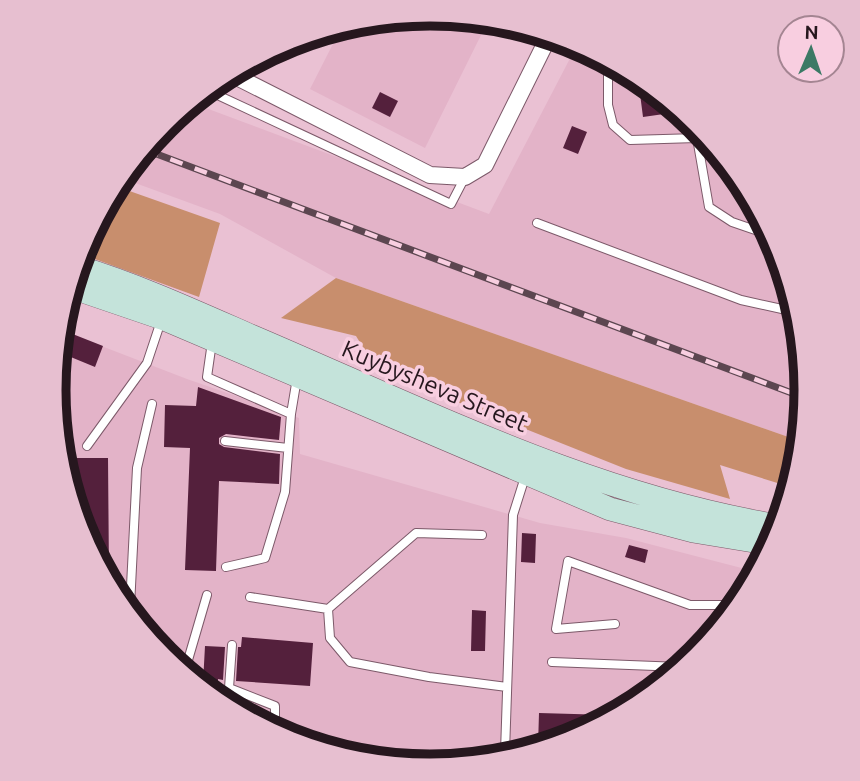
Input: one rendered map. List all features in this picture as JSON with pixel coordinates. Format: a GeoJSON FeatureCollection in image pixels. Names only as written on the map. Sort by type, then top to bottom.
{"type":"FeatureCollection","features":[{"type":"Feature","properties":{"kind":"main road","name":"Kuybysheva Street"},"geometry":{"type":"LineString","coordinates":[[86,270],[171,301],[531,465],[610,509],[694,531],[761,542]]}},
{"type":"Feature","properties":{"kind":"main road","name":"Kuybysheva Street"},"geometry":{"type":"LineString","coordinates":[[80,290],[162,318],[297,376],[531,465],[723,517],[769,524]]}},
{"type":"Feature","properties":{"kind":"street"},"geometry":{"type":"LineString","coordinates":[[242,79],[429,175],[465,177],[485,165],[544,45]]}},
{"type":"Feature","properties":{"kind":"lane"},"geometry":{"type":"LineString","coordinates":[[608,73],[608,105],[613,125],[630,141],[693,138]]}},
{"type":"Feature","properties":{"kind":"lane"},"geometry":{"type":"LineString","coordinates":[[218,95],[451,204],[465,177]]}},
{"type":"Feature","properties":{"kind":"lane"},"geometry":{"type":"LineString","coordinates":[[698,144],[709,207],[732,222],[757,230]]}},
{"type":"Feature","properties":{"kind":"lane"},"geometry":{"type":"LineString","coordinates":[[537,223],[741,300],[785,310]]}},
{"type":"Feature","properties":{"kind":"lane"},"geometry":{"type":"LineString","coordinates":[[87,446],[147,363],[162,318]]}},
{"type":"Feature","properties":{"kind":"lane"},"geometry":{"type":"LineString","coordinates":[[212,340],[207,377],[291,414]]}},
{"type":"Feature","properties":{"kind":"lane"},"geometry":{"type":"LineString","coordinates":[[226,568],[265,558],[285,492],[297,376]]}},
{"type":"Feature","properties":{"kind":"lane"},"geometry":{"type":"LineString","coordinates":[[130,598],[137,468],[152,404]]}},
{"type":"Feature","properties":{"kind":"lane"},"geometry":{"type":"LineString","coordinates":[[225,441],[288,448]]}},
{"type":"Feature","properties":{"kind":"lane"},"geometry":{"type":"LineString","coordinates":[[505,747],[513,515],[531,465]]}},
{"type":"Feature","properties":{"kind":"lane"},"geometry":{"type":"LineString","coordinates":[[250,597],[328,609],[416,533],[482,535]]}},
{"type":"Feature","properties":{"kind":"lane"},"geometry":{"type":"LineString","coordinates":[[615,624],[556,629],[568,561],[690,605],[724,605]]}},
{"type":"Feature","properties":{"kind":"lane"},"geometry":{"type":"LineString","coordinates":[[188,663],[207,595]]}},
{"type":"Feature","properties":{"kind":"lane"},"geometry":{"type":"LineString","coordinates":[[328,609],[330,639],[350,662],[429,677],[507,687]]}},
{"type":"Feature","properties":{"kind":"lane"},"geometry":{"type":"LineString","coordinates":[[232,645],[229,688],[275,706],[275,720]]}},
{"type":"Feature","properties":{"kind":"lane"},"geometry":{"type":"LineString","coordinates":[[552,662],[667,666]]}},
{"type":"Feature","properties":{"kind":"shaded area"},"geometry":{"type":"Polygon","coordinates":[[[406,27],[484,30],[425,148],[310,89],[335,39],[382,29],[406,27]]]}},
{"type":"Feature","properties":{"kind":"shaded area"},"geometry":{"type":"Polygon","coordinates":[[[572,55],[612,75],[652,102],[688,133],[719,169],[745,208],[767,251],[782,296],[791,343],[794,390],[791,438],[336,278],[220,214],[132,182],[172,133],[202,107],[489,214],[572,55]]]}},
{"type":"Feature","properties":{"kind":"shaded area"},"geometry":{"type":"Polygon","coordinates":[[[126,190],[220,223],[199,297],[91,258],[103,229],[126,190]]]}},
{"type":"Feature","properties":{"kind":"shaded area"},"geometry":{"type":"Polygon","coordinates":[[[336,278],[791,438],[782,484],[720,465],[730,499],[626,469],[377,370],[356,336],[281,318],[336,278]]]}},
{"type":"Feature","properties":{"kind":"shaded area"},"geometry":{"type":"Polygon","coordinates":[[[70,334],[299,418],[300,454],[540,523],[626,538],[747,569],[719,612],[688,648],[652,679],[612,706],[569,727],[524,742],[454,754],[382,752],[336,742],[291,727],[228,693],[172,648],[127,593],[103,552],[78,485],[69,438],[66,390],[70,334]]]}},
{"type":"Feature","properties":{"kind":"building"},"geometry":{"type":"Polygon","coordinates":[[[380,92],[398,101],[390,117],[372,108],[380,92]]]}},
{"type":"Feature","properties":{"kind":"building"},"geometry":{"type":"Polygon","coordinates":[[[640,94],[666,114],[643,117],[640,94]]]}},
{"type":"Feature","properties":{"kind":"building"},"geometry":{"type":"Polygon","coordinates":[[[572,126],[587,132],[578,154],[563,148],[572,126]]]}},
{"type":"Feature","properties":{"kind":"building"},"geometry":{"type":"Polygon","coordinates":[[[71,333],[103,346],[95,367],[68,356],[71,333]]]}},
{"type":"Feature","properties":{"kind":"building"},"geometry":{"type":"Polygon","coordinates":[[[198,387],[281,417],[279,440],[226,434],[219,438],[219,444],[224,447],[280,454],[279,484],[219,481],[216,571],[185,570],[190,448],[164,447],[165,405],[196,406],[198,387]]]}},
{"type":"Feature","properties":{"kind":"building"},"geometry":{"type":"Polygon","coordinates":[[[72,458],[108,458],[109,562],[85,508],[72,458]]]}},
{"type":"Feature","properties":{"kind":"building"},"geometry":{"type":"Polygon","coordinates":[[[522,533],[536,534],[535,563],[521,562],[522,533]]]}},
{"type":"Feature","properties":{"kind":"building"},"geometry":{"type":"Polygon","coordinates":[[[629,545],[648,550],[645,563],[625,557],[629,545]]]}},
{"type":"Feature","properties":{"kind":"building"},"geometry":{"type":"Polygon","coordinates":[[[472,610],[486,611],[485,651],[471,651],[472,610]]]}},
{"type":"Feature","properties":{"kind":"building"},"geometry":{"type":"Polygon","coordinates":[[[242,637],[313,643],[310,686],[236,681],[238,647],[241,647],[242,637]]]}},
{"type":"Feature","properties":{"kind":"building"},"geometry":{"type":"Polygon","coordinates":[[[205,646],[225,647],[223,680],[218,679],[218,684],[215,684],[203,675],[205,646]]]}},
{"type":"Feature","properties":{"kind":"building"},"geometry":{"type":"Polygon","coordinates":[[[539,713],[596,715],[569,727],[538,738],[539,713]]]}},
{"type":"Feature","properties":{"kind":"railway"},"geometry":{"type":"LineString","coordinates":[[154,153],[794,394]]}}]}
